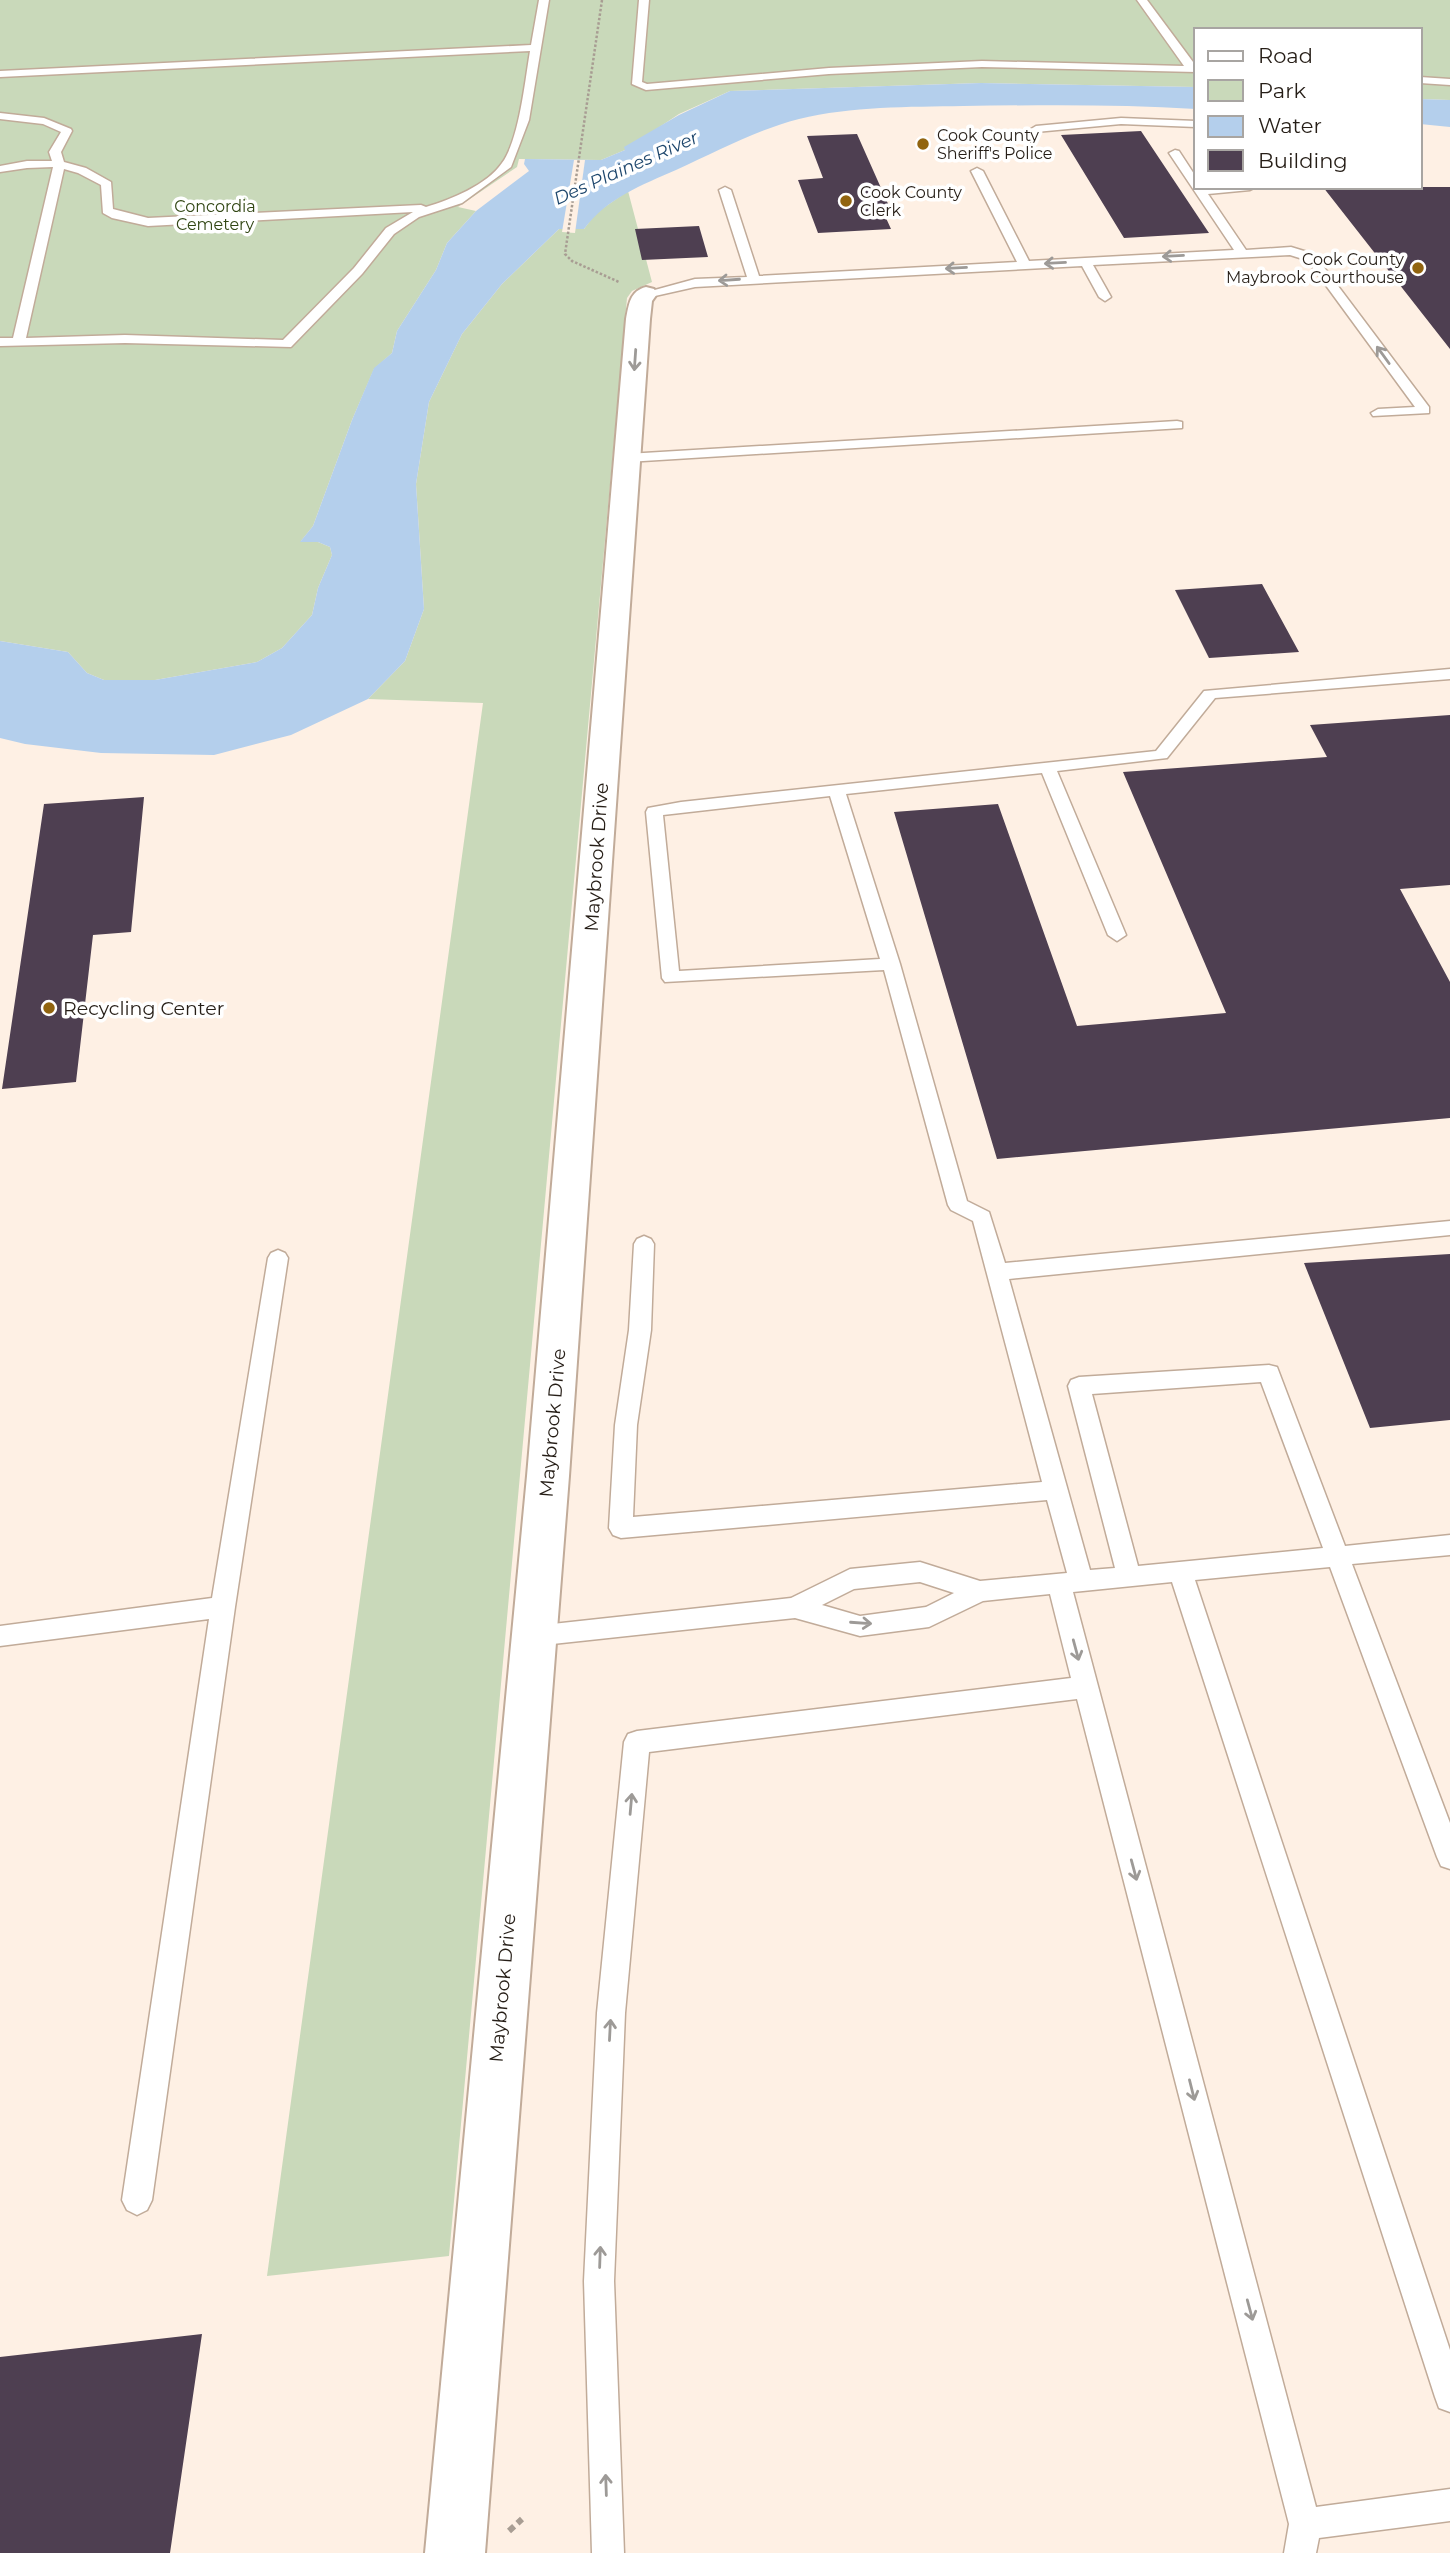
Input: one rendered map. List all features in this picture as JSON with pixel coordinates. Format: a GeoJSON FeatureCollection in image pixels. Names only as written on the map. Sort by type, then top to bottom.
{"type":"FeatureCollection","features":[{"type":"Feature","properties":{"kind":"street","name":"Maybrook Drive"},"geometry":{"type":"LineString","coordinates":[[455,2553],[486,2162],[582,1067],[601,771],[638,319],[641,300],[646,294]]}},
{"type":"Feature","properties":{"kind":"lane"},"geometry":{"type":"LineString","coordinates":[[0,342],[124,339],[286,344],[358,271],[390,231],[415,215],[458,201],[501,172],[511,158],[524,120],[544,0]]}},
{"type":"Feature","properties":{"kind":"lane"},"geometry":{"type":"LineString","coordinates":[[643,0],[637,85],[646,87],[829,71],[982,64],[1194,68]]}},
{"type":"Feature","properties":{"kind":"lane"},"geometry":{"type":"LineString","coordinates":[[1142,0],[1194,68]]}},
{"type":"Feature","properties":{"kind":"lane"},"geometry":{"type":"LineString","coordinates":[[0,74],[535,48]]}},
{"type":"Feature","properties":{"kind":"lane"},"geometry":{"type":"LineString","coordinates":[[1422,79],[1450,82]]}},
{"type":"Feature","properties":{"kind":"lane"},"geometry":{"type":"LineString","coordinates":[[0,116],[52,124],[67,131],[55,152],[59,165],[19,341]]}},
{"type":"Feature","properties":{"kind":"lane"},"geometry":{"type":"LineString","coordinates":[[1036,129],[1121,121],[1194,124]]}},
{"type":"Feature","properties":{"kind":"lane"},"geometry":{"type":"LineString","coordinates":[[1175,153],[1194,182]]}},
{"type":"Feature","properties":{"kind":"lane"},"geometry":{"type":"LineString","coordinates":[[0,169],[32,162],[59,165],[99,178],[107,184],[107,211],[132,220],[148,222],[434,207]]}},
{"type":"Feature","properties":{"kind":"lane"},"geometry":{"type":"LineString","coordinates":[[977,171],[1024,264]]}},
{"type":"Feature","properties":{"kind":"lane"},"geometry":{"type":"LineString","coordinates":[[1199,189],[1241,252]]}},
{"type":"Feature","properties":{"kind":"lane"},"geometry":{"type":"LineString","coordinates":[[726,190],[754,279]]}},
{"type":"Feature","properties":{"kind":"lane"},"geometry":{"type":"LineString","coordinates":[[646,294],[676,285],[754,279],[1291,251],[1310,257],[1424,410],[1378,413]]}},
{"type":"Feature","properties":{"kind":"lane"},"geometry":{"type":"LineString","coordinates":[[1085,261],[1105,297]]}},
{"type":"Feature","properties":{"kind":"lane"},"geometry":{"type":"LineString","coordinates":[[627,458],[1177,425]]}},
{"type":"Feature","properties":{"kind":"lane"},"geometry":{"type":"LineString","coordinates":[[891,964],[671,978],[654,812],[1161,755],[1210,694],[1450,674]]}},
{"type":"Feature","properties":{"kind":"lane"},"geometry":{"type":"LineString","coordinates":[[1047,766],[1117,935]]}},
{"type":"Feature","properties":{"kind":"lane"},"geometry":{"type":"LineString","coordinates":[[837,792],[891,964],[958,1205],[982,1217],[997,1272],[1055,1490],[1086,1687],[1303,2539],[1450,2505]]}},
{"type":"Feature","properties":{"kind":"lane"},"geometry":{"type":"LineString","coordinates":[[997,1272],[1450,1228]]}},
{"type":"Feature","properties":{"kind":"lane"},"geometry":{"type":"LineString","coordinates":[[644,1244],[640,1330],[626,1425],[621,1528],[1055,1490]]}},
{"type":"Feature","properties":{"kind":"lane"},"geometry":{"type":"LineString","coordinates":[[137,2200],[223,1607],[278,1258]]}},
{"type":"Feature","properties":{"kind":"lane"},"geometry":{"type":"LineString","coordinates":[[1129,1577],[1079,1386],[1269,1373],[1450,1857]]}},
{"type":"Feature","properties":{"kind":"lane"},"geometry":{"type":"LineString","coordinates":[[534,1636],[795,1608],[860,1626],[929,1617],[980,1591],[1450,1545]]}},
{"type":"Feature","properties":{"kind":"lane"},"geometry":{"type":"LineString","coordinates":[[795,1608],[850,1579],[920,1572],[980,1591]]}},
{"type":"Feature","properties":{"kind":"lane"},"geometry":{"type":"LineString","coordinates":[[1181,1572],[1450,2397]]}},
{"type":"Feature","properties":{"kind":"lane"},"geometry":{"type":"LineString","coordinates":[[0,1636],[223,1607]]}},
{"type":"Feature","properties":{"kind":"lane"},"geometry":{"type":"LineString","coordinates":[[608,2553],[599,2281],[611,2013],[637,1742],[1086,1687]]}},
{"type":"Feature","properties":{"kind":"path"},"geometry":{"type":"LineString","coordinates":[[602,0],[565,254],[568,259],[646,294]]}},
{"type":"Feature","properties":{"kind":"green space","name":"Concordia Cemetery"},"geometry":{"type":"Polygon","coordinates":[[[0,0],[1450,0],[1450,100],[1422,99],[1422,28],[1194,28],[1194,87],[981,83],[730,91],[679,114],[625,150],[601,160],[519,159],[517,167],[458,207],[476,211],[447,243],[436,270],[397,331],[392,353],[374,369],[313,526],[301,541],[318,542],[330,547],[332,555],[318,588],[312,615],[282,648],[257,662],[155,680],[104,680],[87,673],[68,652],[0,641],[0,0]]]}},
{"type":"Feature","properties":{"kind":"green space"},"geometry":{"type":"Polygon","coordinates":[[[628,191],[652,282],[632,291],[627,298],[449,2256],[267,2276],[483,703],[368,699],[405,661],[424,609],[416,484],[429,402],[462,334],[502,284],[559,229],[584,229],[596,213],[628,191]]]}},
{"type":"Feature","properties":{"kind":"water","name":"Des Plaines River"},"geometry":{"type":"Polygon","coordinates":[[[981,83],[1194,87],[1194,109],[1021,105],[860,109],[799,119],[767,129],[638,187],[603,209],[584,229],[559,229],[502,284],[462,334],[429,402],[416,484],[424,609],[405,661],[368,699],[291,735],[214,755],[101,753],[25,744],[0,738],[0,641],[68,652],[87,673],[104,680],[155,680],[257,662],[282,648],[312,615],[318,588],[332,555],[330,547],[318,542],[300,542],[313,526],[374,368],[392,353],[397,331],[436,270],[447,243],[476,211],[529,171],[524,164],[525,159],[601,160],[625,150],[624,147],[679,115],[730,91],[981,83]]]}},
{"type":"Feature","properties":{"kind":"water"},"geometry":{"type":"Polygon","coordinates":[[[1422,99],[1450,100],[1450,127],[1422,124],[1422,99]]]}},
{"type":"Feature","properties":{"kind":"pier"},"geometry":{"type":"Polygon","coordinates":[[[574,160],[585,160],[575,233],[562,232],[574,160]]]}},
{"type":"Feature","properties":{"kind":"building"},"geometry":{"type":"Polygon","coordinates":[[[1141,131],[1209,233],[1124,238],[1061,135],[1141,131]]]}},
{"type":"Feature","properties":{"kind":"building","name":"Cook County Clerk"},"geometry":{"type":"Polygon","coordinates":[[[857,134],[889,206],[881,207],[891,229],[818,233],[798,180],[823,178],[807,136],[857,134]]]}},
{"type":"Feature","properties":{"kind":"building","name":"Cook County Maybrook Courthouse"},"geometry":{"type":"Polygon","coordinates":[[[1450,187],[1450,349],[1325,189],[1450,187]]]}},
{"type":"Feature","properties":{"kind":"building"},"geometry":{"type":"Polygon","coordinates":[[[699,226],[708,257],[642,260],[635,229],[699,226]]]}},
{"type":"Feature","properties":{"kind":"building"},"geometry":{"type":"Polygon","coordinates":[[[1262,584],[1299,652],[1209,658],[1175,590],[1262,584]]]}},
{"type":"Feature","properties":{"kind":"building"},"geometry":{"type":"Polygon","coordinates":[[[1450,715],[1450,885],[1400,889],[1450,982],[1450,1118],[997,1159],[894,812],[998,804],[1077,1026],[1226,1013],[1123,772],[1327,757],[1310,725],[1450,715]]]}},
{"type":"Feature","properties":{"kind":"building","name":"Recycling Center"},"geometry":{"type":"Polygon","coordinates":[[[144,797],[131,932],[93,935],[76,1082],[2,1089],[44,804],[144,797]]]}},
{"type":"Feature","properties":{"kind":"building"},"geometry":{"type":"Polygon","coordinates":[[[1450,1254],[1450,1420],[1370,1428],[1304,1263],[1450,1254]]]}},
{"type":"Feature","properties":{"kind":"building"},"geometry":{"type":"Polygon","coordinates":[[[202,2334],[170,2553],[0,2553],[0,2357],[202,2334]]]}},
{"type":"Feature","properties":{"kind":"place","name":"Cook County Sheriff's Police"},"geometry":{"type":"Point","coordinates":[923,144]}},
{"type":"Feature","properties":{"kind":"place","name":"Cook County Clerk"},"geometry":{"type":"Point","coordinates":[846,201]}},
{"type":"Feature","properties":{"kind":"place","name":"Cook County Maybrook Courthouse"},"geometry":{"type":"Point","coordinates":[1418,268]}},
{"type":"Feature","properties":{"kind":"place","name":"Recycling Center"},"geometry":{"type":"Point","coordinates":[49,1008]}}]}
